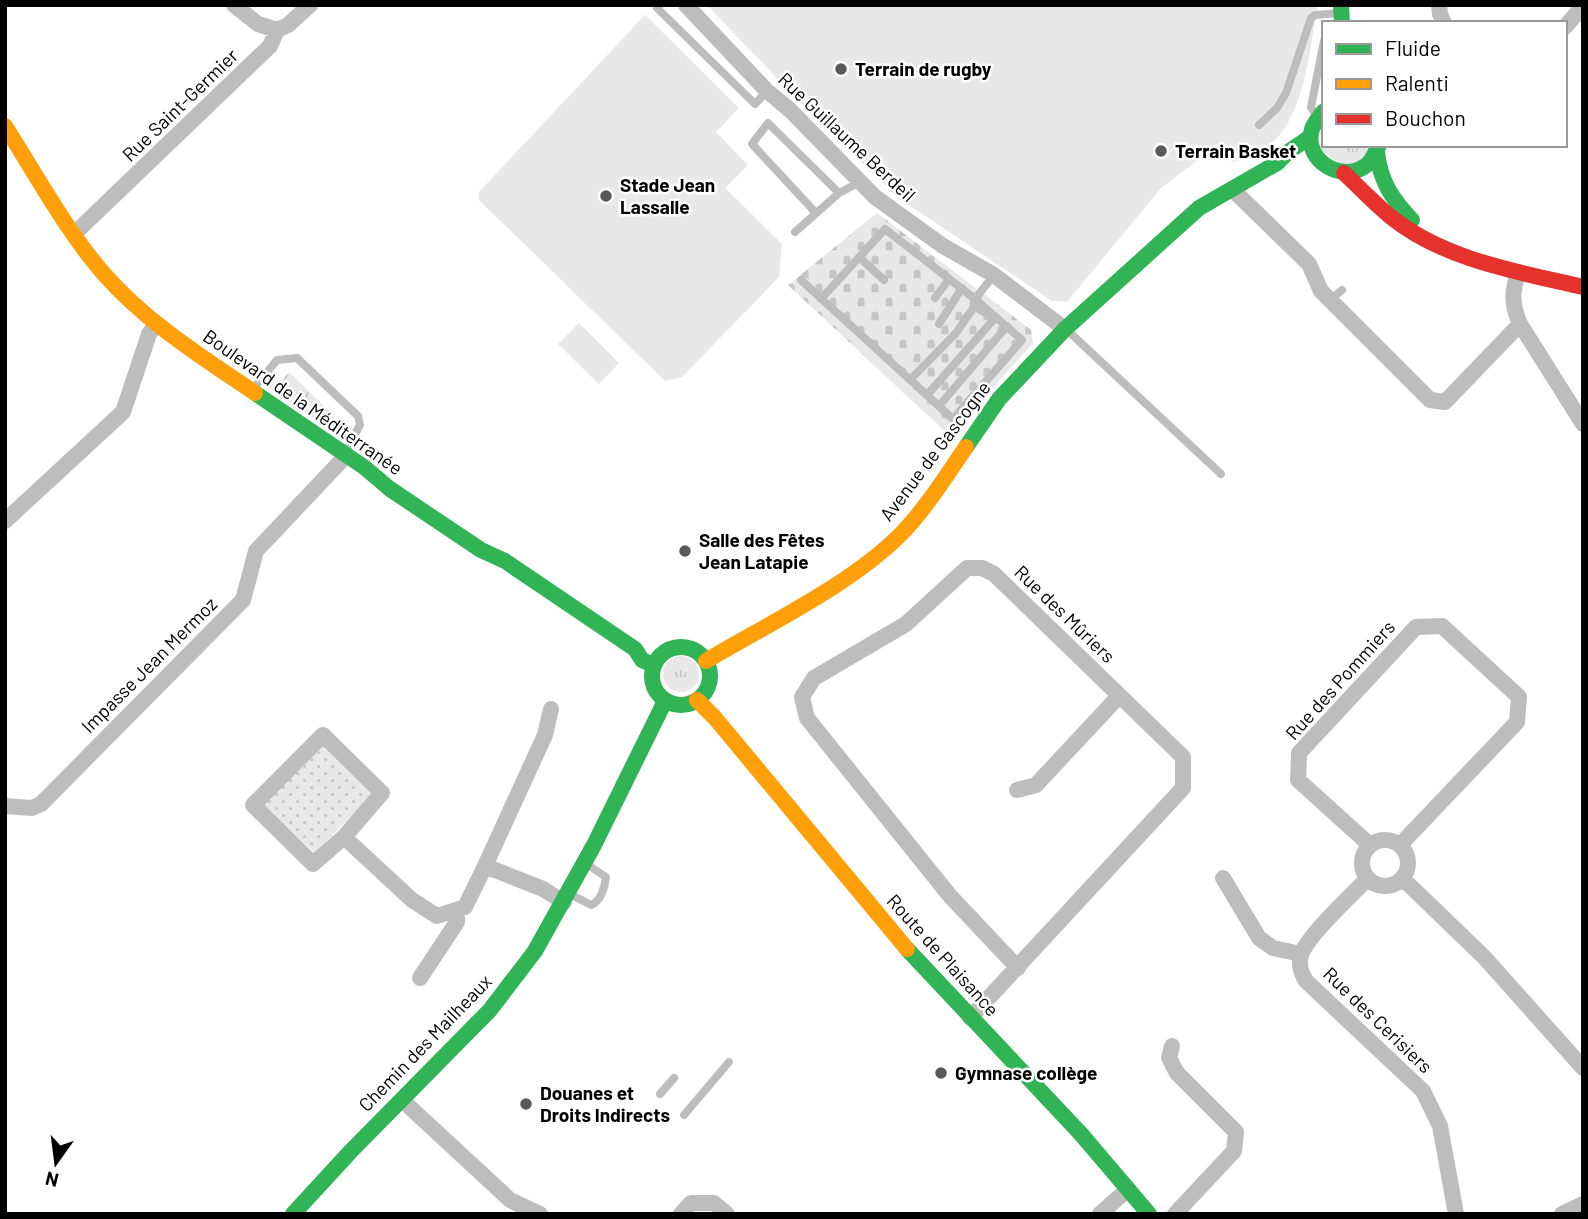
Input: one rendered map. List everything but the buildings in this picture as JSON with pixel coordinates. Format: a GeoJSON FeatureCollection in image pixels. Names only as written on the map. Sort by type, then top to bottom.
{"type":"FeatureCollection","features":[{"type":"Feature","properties":{"kind":"main road"},"geometry":{"type":"LineString","coordinates":[[1320,115],[1310,136],[1311,146],[1320,162],[1335,172],[1344,173],[1364,167],[1378,148]]}},
{"type":"Feature","properties":{"kind":"main road","name":"Boulevard de la Méditerranée"},"geometry":{"type":"LineString","coordinates":[[5,126],[103,273],[156,324],[345,453],[402,497],[492,557],[505,561],[635,649],[657,659]]}},
{"type":"Feature","properties":{"kind":"main road","name":"Avenue de Gascogne"},"geometry":{"type":"LineString","coordinates":[[706,661],[847,578],[902,533],[932,496],[982,419],[1065,328],[1199,208],[1277,163],[1310,136]]}},
{"type":"Feature","properties":{"kind":"main road"},"geometry":{"type":"LineString","coordinates":[[1378,148],[1378,170],[1383,186],[1431,239]]}},
{"type":"Feature","properties":{"kind":"main road","name":"Avenue de Gascogne"},"geometry":{"type":"LineString","coordinates":[[1277,163],[1306,160],[1320,162]]}},
{"type":"Feature","properties":{"kind":"main road"},"geometry":{"type":"LineString","coordinates":[[1344,173],[1392,218],[1411,231],[1474,261],[1583,287]]}},
{"type":"Feature","properties":{"kind":"main road"},"geometry":{"type":"LineString","coordinates":[[683,647],[696,651],[706,661],[710,677],[703,694],[678,705],[665,701],[653,688],[651,677],[657,659],[669,649],[683,647]]}},
{"type":"Feature","properties":{"kind":"main road","name":"Route de Plaisance"},"geometry":{"type":"LineString","coordinates":[[703,694],[715,718],[911,954],[1081,1134],[1149,1214]]}},
{"type":"Feature","properties":{"kind":"main road","name":"Chemin des Mailheaux"},"geometry":{"type":"LineString","coordinates":[[293,1214],[501,997],[535,950],[566,898],[665,701]]}},
{"type":"Feature","properties":{"kind":"street"},"geometry":{"type":"LineString","coordinates":[[234,5],[258,24],[277,30]]}},
{"type":"Feature","properties":{"kind":"street","name":"Rue Saint-Germier"},"geometry":{"type":"LineString","coordinates":[[75,233],[270,46],[277,30],[288,25],[310,5]]}},
{"type":"Feature","properties":{"kind":"street","name":"Rue Guillaume Berdeil"},"geometry":{"type":"LineString","coordinates":[[686,5],[767,91],[790,110],[860,182],[898,216],[994,275],[1065,328]]}},
{"type":"Feature","properties":{"kind":"street"},"geometry":{"type":"LineString","coordinates":[[1567,25],[1583,6]]}},
{"type":"Feature","properties":{"kind":"street"},"geometry":{"type":"LineString","coordinates":[[1232,189],[1309,264],[1321,291],[1336,295],[1430,400],[1445,402],[1520,324]]}},
{"type":"Feature","properties":{"kind":"street"},"geometry":{"type":"LineString","coordinates":[[1518,272],[1513,308],[1520,324],[1583,424]]}},
{"type":"Feature","properties":{"kind":"street"},"geometry":{"type":"LineString","coordinates":[[5,521],[123,412],[149,334],[156,324]]}},
{"type":"Feature","properties":{"kind":"street","name":"Impasse Jean Mermoz"},"geometry":{"type":"LineString","coordinates":[[5,806],[32,808],[41,804],[243,600],[256,551],[340,462],[345,453]]}},
{"type":"Feature","properties":{"kind":"street","name":"Rue des Mûriers"},"geometry":{"type":"LineString","coordinates":[[970,1018],[1018,968],[1183,788],[1183,757],[994,574],[982,568],[967,568],[906,624],[814,678],[802,697],[807,718],[950,896],[1018,968]]}},
{"type":"Feature","properties":{"kind":"street","name":"Rue des Pommiers"},"geometry":{"type":"LineString","coordinates":[[1370,845],[1298,780],[1299,753],[1416,627],[1442,626],[1519,697],[1517,722],[1400,845]]}},
{"type":"Feature","properties":{"kind":"street"},"geometry":{"type":"LineString","coordinates":[[1017,790],[1036,785],[1119,696]]}},
{"type":"Feature","properties":{"kind":"street"},"geometry":{"type":"LineString","coordinates":[[344,837],[412,900],[437,916],[465,907],[545,735],[551,709]]}},
{"type":"Feature","properties":{"kind":"street"},"geometry":{"type":"LineString","coordinates":[[323,735],[383,793],[344,837],[313,864],[253,805],[323,735]]}},
{"type":"Feature","properties":{"kind":"street"},"geometry":{"type":"LineString","coordinates":[[1388,840],[1400,845],[1408,857],[1406,872],[1402,878],[1396,883],[1381,885],[1368,878],[1362,864],[1365,851],[1370,845],[1388,840]]}},
{"type":"Feature","properties":{"kind":"street"},"geometry":{"type":"LineString","coordinates":[[485,866],[566,898]]}},
{"type":"Feature","properties":{"kind":"street"},"geometry":{"type":"LineString","coordinates":[[1223,878],[1259,938],[1273,948],[1301,954],[1305,945],[1368,878]]}},
{"type":"Feature","properties":{"kind":"street"},"geometry":{"type":"LineString","coordinates":[[1402,878],[1485,957],[1583,1068]]}},
{"type":"Feature","properties":{"kind":"street"},"geometry":{"type":"LineString","coordinates":[[419,978],[457,922],[457,910]]}},
{"type":"Feature","properties":{"kind":"street","name":"Rue des Cerisiers"},"geometry":{"type":"LineString","coordinates":[[1301,954],[1301,973],[1306,981],[1423,1091],[1440,1126],[1456,1214]]}},
{"type":"Feature","properties":{"kind":"street"},"geometry":{"type":"LineString","coordinates":[[1172,1046],[1169,1058],[1177,1073],[1236,1132],[1234,1151],[1175,1214]]}},
{"type":"Feature","properties":{"kind":"street"},"geometry":{"type":"LineString","coordinates":[[401,1100],[510,1200],[540,1214]]}},
{"type":"Feature","properties":{"kind":"street"},"geometry":{"type":"LineString","coordinates":[[1100,1214],[1128,1189]]}},
{"type":"Feature","properties":{"kind":"street"},"geometry":{"type":"LineString","coordinates":[[681,1214],[691,1203],[714,1203],[727,1214]]}},
{"type":"Feature","properties":{"kind":"street"},"geometry":{"type":"LineString","coordinates":[[1562,1214],[1583,1204]]}},
{"type":"Feature","properties":{"kind":"lane"},"geometry":{"type":"LineString","coordinates":[[660,5],[657,8],[755,104],[767,91]]}},
{"type":"Feature","properties":{"kind":"lane"},"geometry":{"type":"LineString","coordinates":[[1259,125],[1277,108],[1286,93],[1311,18],[1315,15],[1338,16]]}},
{"type":"Feature","properties":{"kind":"lane"},"geometry":{"type":"LineString","coordinates":[[1320,115],[1311,107],[1322,51]]}},
{"type":"Feature","properties":{"kind":"lane"},"geometry":{"type":"LineString","coordinates":[[816,213],[752,144],[768,123],[839,193]]}},
{"type":"Feature","properties":{"kind":"lane"},"geometry":{"type":"LineString","coordinates":[[794,232],[839,193],[860,182]]}},
{"type":"Feature","properties":{"kind":"lane"},"geometry":{"type":"LineString","coordinates":[[801,280],[821,299],[953,419],[1022,340],[962,288],[884,229],[821,299]]}},
{"type":"Feature","properties":{"kind":"lane"},"geometry":{"type":"LineString","coordinates":[[859,257],[884,280]]}},
{"type":"Feature","properties":{"kind":"lane"},"geometry":{"type":"LineString","coordinates":[[910,380],[956,333],[994,275]]}},
{"type":"Feature","properties":{"kind":"lane"},"geometry":{"type":"LineString","coordinates":[[934,298],[949,279]]}},
{"type":"Feature","properties":{"kind":"lane"},"geometry":{"type":"LineString","coordinates":[[939,324],[962,288]]}},
{"type":"Feature","properties":{"kind":"lane"},"geometry":{"type":"LineString","coordinates":[[927,395],[996,317]]}},
{"type":"Feature","properties":{"kind":"lane"},"geometry":{"type":"LineString","coordinates":[[939,406],[1006,326]]}},
{"type":"Feature","properties":{"kind":"lane"},"geometry":{"type":"LineString","coordinates":[[1065,328],[1221,474]]}},
{"type":"Feature","properties":{"kind":"lane"},"geometry":{"type":"LineString","coordinates":[[252,391],[277,360],[297,358],[358,416],[360,425],[345,453]]}},
{"type":"Feature","properties":{"kind":"lane"},"geometry":{"type":"LineString","coordinates":[[566,898],[590,905],[596,903],[606,877],[585,862]]}},
{"type":"Feature","properties":{"kind":"lane"},"geometry":{"type":"LineString","coordinates":[[684,1115],[729,1062]]}},
{"type":"Feature","properties":{"kind":"lane"},"geometry":{"type":"LineString","coordinates":[[660,1094],[674,1078]]}},
{"type":"Feature","properties":{"kind":"green space"},"geometry":{"type":"Polygon","coordinates":[[[707,5],[1318,5],[1307,68],[1294,111],[1284,130],[1270,145],[1253,156],[1232,162],[1219,144],[1161,188],[1067,302],[1052,301],[897,197],[797,99],[707,5]]]}},
{"type":"Feature","properties":{"kind":"green space","name":"Stade Jean Lassalle"},"geometry":{"type":"Polygon","coordinates":[[[645,15],[739,108],[716,132],[748,165],[725,188],[782,244],[779,277],[682,377],[665,381],[479,200],[479,192],[645,15]]]}},
{"type":"Feature","properties":{"kind":"green space"},"geometry":{"type":"Polygon","coordinates":[[[1322,128],[1322,147],[1371,147],[1362,160],[1344,166],[1322,151],[1320,133],[1322,128]]]}},
{"type":"Feature","properties":{"kind":"green space"},"geometry":{"type":"Polygon","coordinates":[[[877,213],[1031,330],[1033,343],[952,438],[788,285],[877,213]]]}},
{"type":"Feature","properties":{"kind":"green space"},"geometry":{"type":"Polygon","coordinates":[[[579,323],[619,363],[599,384],[558,344],[579,323]]]}},
{"type":"Feature","properties":{"kind":"green space"},"geometry":{"type":"Polygon","coordinates":[[[289,372],[345,427],[353,426],[346,435],[339,436],[268,387],[270,380],[277,385],[289,372]]]}},
{"type":"Feature","properties":{"kind":"green space"},"geometry":{"type":"Polygon","coordinates":[[[681,656],[694,661],[699,674],[694,687],[681,692],[668,687],[663,674],[668,661],[681,656]]]}},
{"type":"Feature","properties":{"kind":"green space"},"geometry":{"type":"Polygon","coordinates":[[[323,747],[372,795],[315,853],[263,805],[323,747]]]}},
{"type":"Feature","properties":{"kind":"traffic: fast"},"geometry":{"type":"LineString","coordinates":[[1341,5],[1342,21]]}},
{"type":"Feature","properties":{"kind":"traffic: fast"},"geometry":{"type":"LineString","coordinates":[[1322,114],[1312,129],[1311,141],[1313,151],[1327,166],[1337,171],[1358,170],[1370,162],[1378,147]]}},
{"type":"Feature","properties":{"kind":"traffic: fast"},"geometry":{"type":"LineString","coordinates":[[966,447],[999,399],[1065,329],[1199,208],[1277,163],[1310,137]]}},
{"type":"Feature","properties":{"kind":"traffic: fast"},"geometry":{"type":"LineString","coordinates":[[1377,152],[1388,189],[1412,220]]}},
{"type":"Feature","properties":{"kind":"traffic: fast"},"geometry":{"type":"LineString","coordinates":[[255,393],[364,467],[390,489],[481,550],[505,561],[635,649],[642,660],[653,665]]}},
{"type":"Feature","properties":{"kind":"traffic: fast"},"geometry":{"type":"LineString","coordinates":[[675,647],[687,647],[702,655],[710,670],[710,676],[710,682],[702,697],[687,705],[675,705],[660,697],[652,682],[652,670],[660,655],[675,647]]}},
{"type":"Feature","properties":{"kind":"traffic: fast"},"geometry":{"type":"LineString","coordinates":[[293,1214],[490,1010],[535,951],[594,845],[665,701]]}},
{"type":"Feature","properties":{"kind":"traffic: fast"},"geometry":{"type":"LineString","coordinates":[[907,949],[1081,1134],[1149,1214]]}},
{"type":"Feature","properties":{"kind":"traffic: slow"},"geometry":{"type":"LineString","coordinates":[[5,126],[64,221],[104,274],[156,323],[255,393]]}},
{"type":"Feature","properties":{"kind":"traffic: slow"},"geometry":{"type":"LineString","coordinates":[[706,661],[834,586],[882,552],[920,513],[966,447]]}},
{"type":"Feature","properties":{"kind":"traffic: slow"},"geometry":{"type":"LineString","coordinates":[[697,700],[715,718],[907,949]]}},
{"type":"Feature","properties":{"kind":"traffic: jam"},"geometry":{"type":"LineString","coordinates":[[1344,173],[1391,217],[1434,244],[1508,270],[1583,287]]}},
{"type":"Feature","properties":{"kind":"place","name":"Terrain de rugby"},"geometry":{"type":"Point","coordinates":[841,69]}},
{"type":"Feature","properties":{"kind":"place","name":"Terrain Basket"},"geometry":{"type":"Point","coordinates":[1161,151]}},
{"type":"Feature","properties":{"kind":"place","name":"Stade Jean Lassalle"},"geometry":{"type":"Point","coordinates":[606,196]}},
{"type":"Feature","properties":{"kind":"place","name":"Salle des Fêtes Jean Latapie"},"geometry":{"type":"Point","coordinates":[685,551]}},
{"type":"Feature","properties":{"kind":"place","name":"Gymnase collège"},"geometry":{"type":"Point","coordinates":[941,1073]}},
{"type":"Feature","properties":{"kind":"place","name":"Douanes et Droits Indirects"},"geometry":{"type":"Point","coordinates":[526,1104]}}]}
